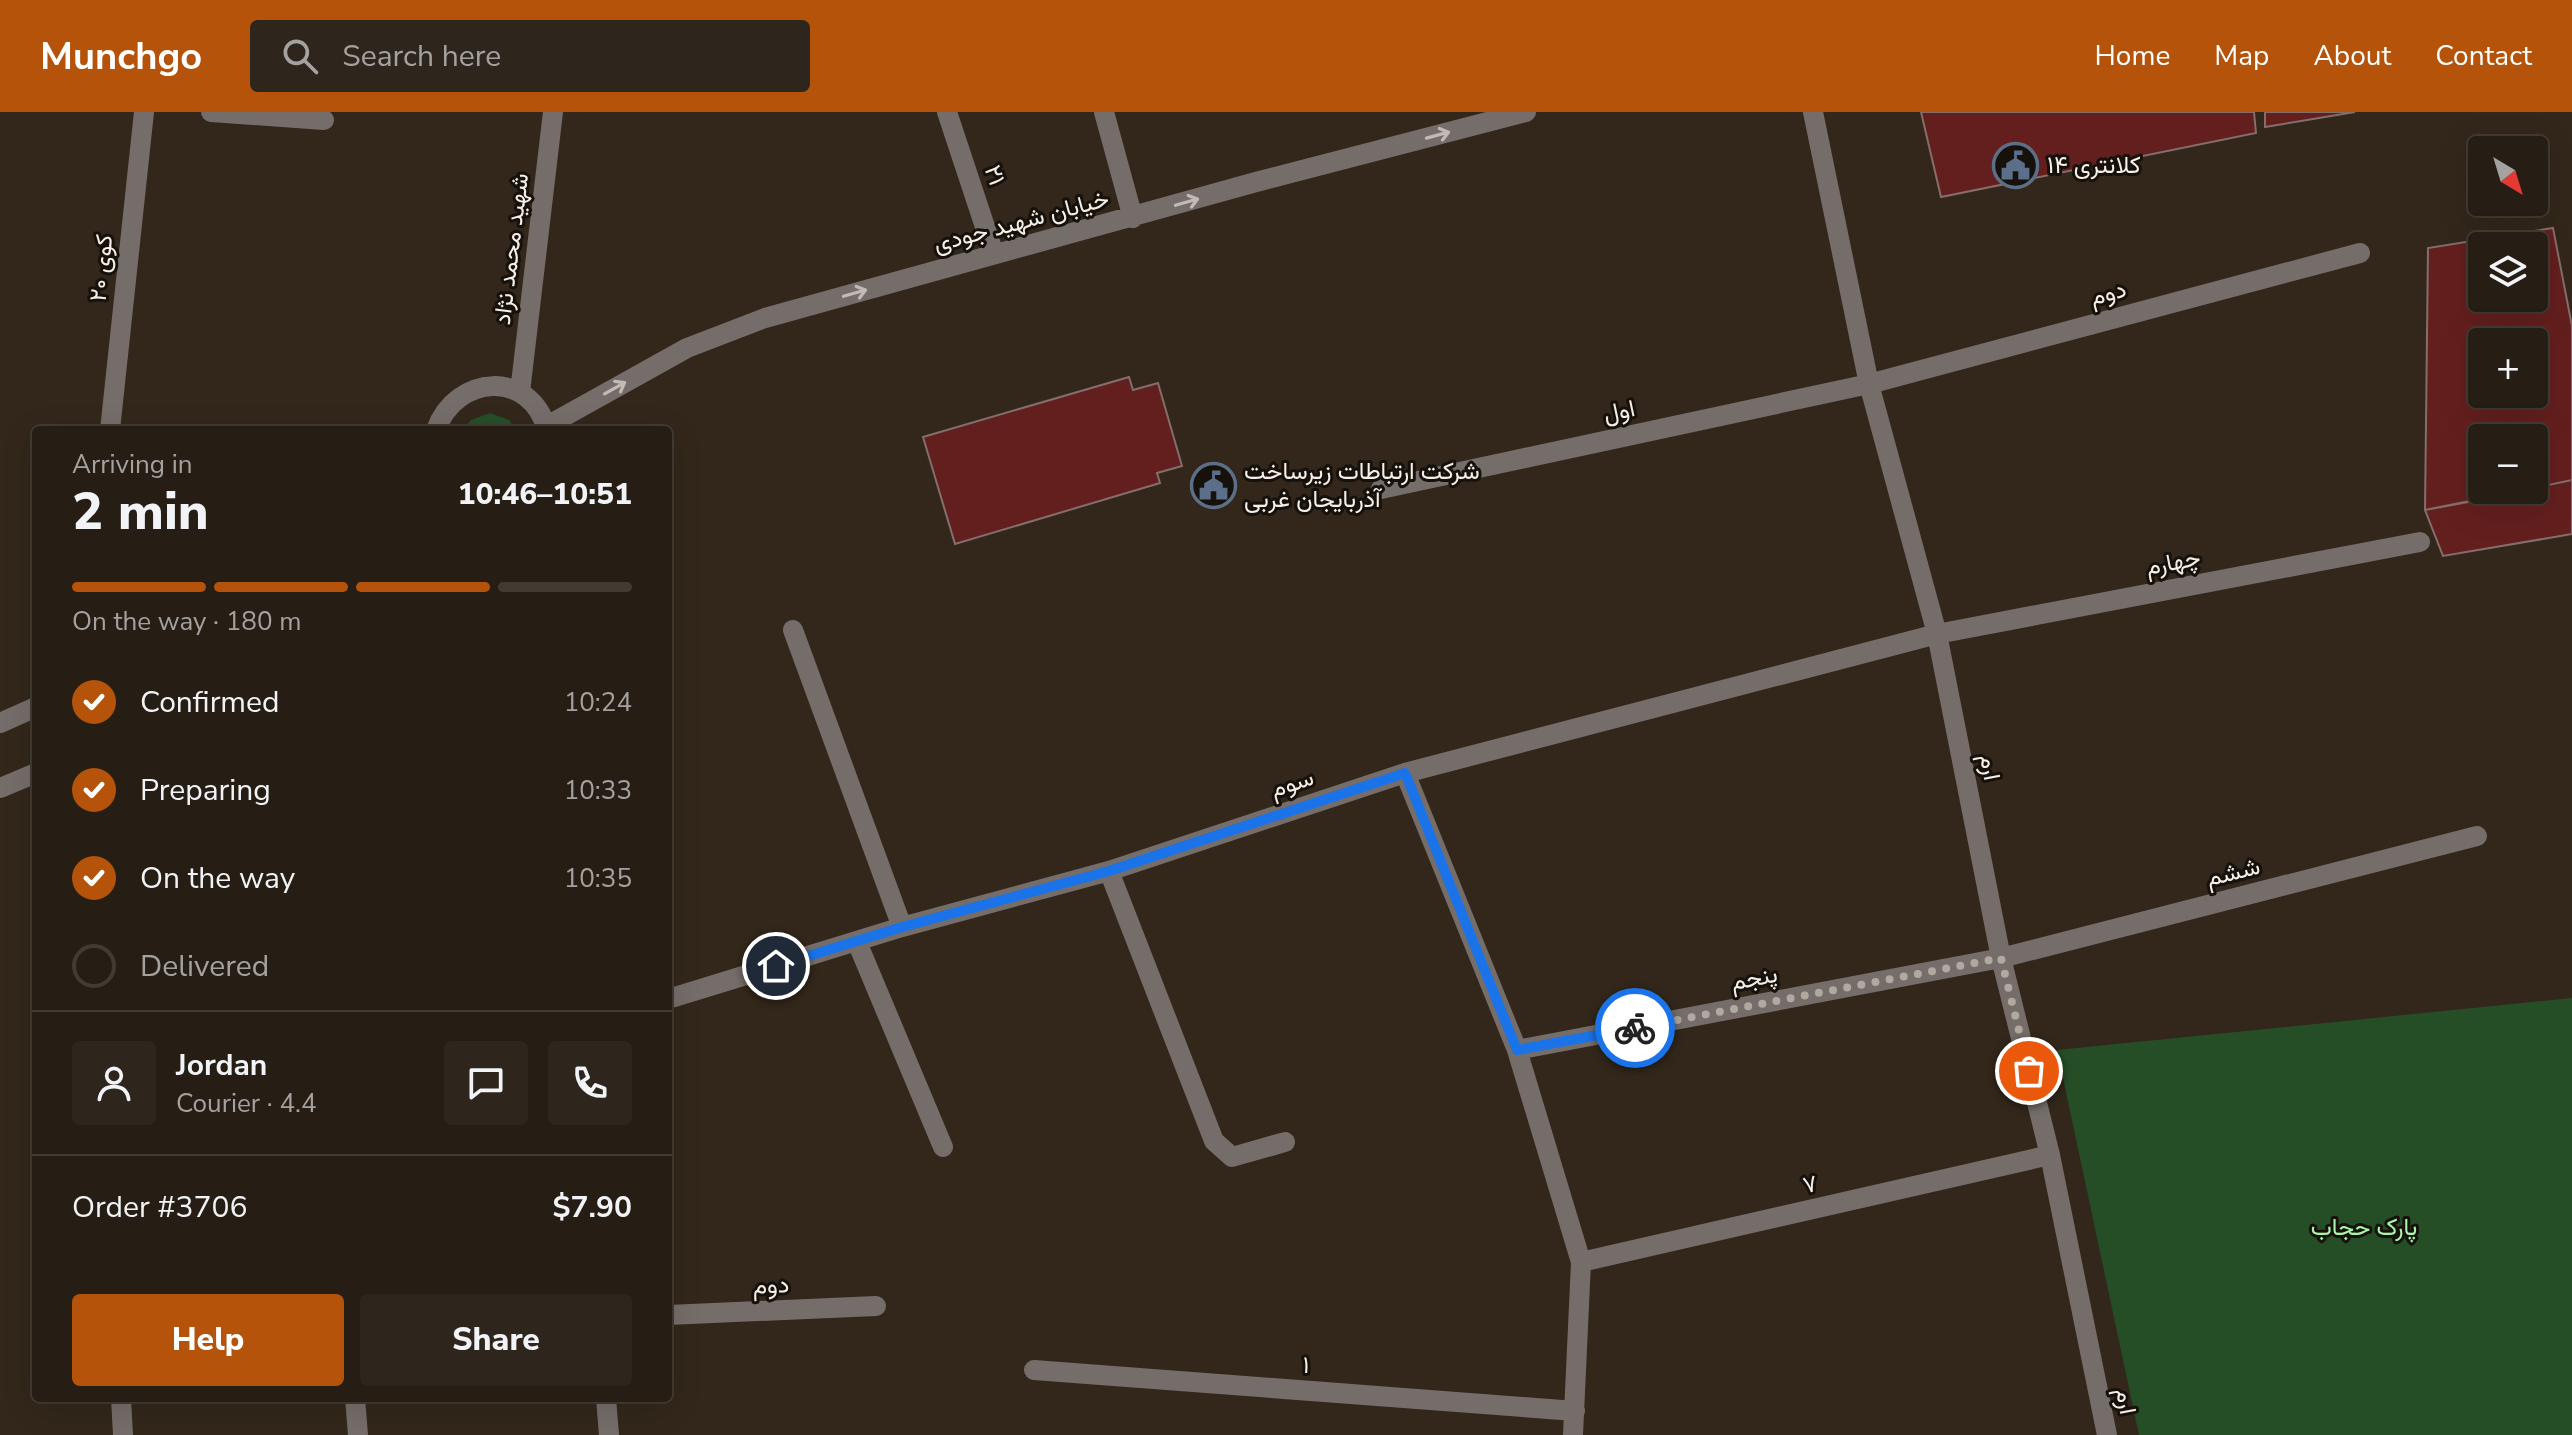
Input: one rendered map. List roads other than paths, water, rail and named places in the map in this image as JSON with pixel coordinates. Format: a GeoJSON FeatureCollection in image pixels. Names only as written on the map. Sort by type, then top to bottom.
{"type":"FeatureCollection","features":[{"type":"Feature","properties":{"kind":"street","name":"کوی ۲۰"},"geometry":{"type":"LineString","coordinates":[[110,426],[144,112]]}},
{"type":"Feature","properties":{"kind":"street"},"geometry":{"type":"LineString","coordinates":[[211,112],[324,120]]}},
{"type":"Feature","properties":{"kind":"street","name":"شهید محمد نژاد"},"geometry":{"type":"LineString","coordinates":[[520,392],[553,112]]}},
{"type":"Feature","properties":{"kind":"street","name":"۲۱"},"geometry":{"type":"LineString","coordinates":[[947,112],[994,254]]}},
{"type":"Feature","properties":{"kind":"street"},"geometry":{"type":"LineString","coordinates":[[1104,112],[1133,218]]}},
{"type":"Feature","properties":{"kind":"street","name":"خیابان شهید جودی"},"geometry":{"type":"LineString","coordinates":[[550,426],[687,348],[765,318],[1256,182],[1526,112]]}},
{"type":"Feature","properties":{"kind":"street","name":"ارم"},"geometry":{"type":"LineString","coordinates":[[1813,112],[1869,384],[1937,634],[2001,958],[2050,1155],[2107,1435]]}},
{"type":"Feature","properties":{"kind":"street","name":"دوم"},"geometry":{"type":"LineString","coordinates":[[1869,384],[2360,253]]}},
{"type":"Feature","properties":{"kind":"street","name":"اول"},"geometry":{"type":"LineString","coordinates":[[1381,489],[1869,384]]}},
{"type":"Feature","properties":{"kind":"street"},"geometry":{"type":"LineString","coordinates":[[438,426],[451,403],[476,388],[490,385],[520,392],[541,413],[546,426]]}},
{"type":"Feature","properties":{"kind":"street","name":"چهارم"},"geometry":{"type":"LineString","coordinates":[[1937,634],[2420,542]]}},
{"type":"Feature","properties":{"kind":"street"},"geometry":{"type":"LineString","coordinates":[[793,630],[902,927]]}},
{"type":"Feature","properties":{"kind":"street","name":"سوم"},"geometry":{"type":"LineString","coordinates":[[672,998],[902,927],[1109,871],[1405,773],[1937,634]]}},
{"type":"Feature","properties":{"kind":"street"},"geometry":{"type":"LineString","coordinates":[[0,723],[32,709]]}},
{"type":"Feature","properties":{"kind":"street"},"geometry":{"type":"LineString","coordinates":[[1405,773],[1517,1050],[1581,1262],[1573,1435]]}},
{"type":"Feature","properties":{"kind":"street"},"geometry":{"type":"LineString","coordinates":[[0,788],[32,775]]}},
{"type":"Feature","properties":{"kind":"street","name":"ششم"},"geometry":{"type":"LineString","coordinates":[[2001,958],[2477,836]]}},
{"type":"Feature","properties":{"kind":"street"},"geometry":{"type":"LineString","coordinates":[[1109,871],[1214,1141],[1232,1157],[1285,1142]]}},
{"type":"Feature","properties":{"kind":"street"},"geometry":{"type":"LineString","coordinates":[[857,942],[943,1147]]}},
{"type":"Feature","properties":{"kind":"street","name":"پنجم"},"geometry":{"type":"LineString","coordinates":[[1517,1050],[2001,958]]}},
{"type":"Feature","properties":{"kind":"street","name":"۷"},"geometry":{"type":"LineString","coordinates":[[1581,1262],[2050,1155]]}},
{"type":"Feature","properties":{"kind":"street","name":"دوم"},"geometry":{"type":"LineString","coordinates":[[672,1315],[876,1306]]}},
{"type":"Feature","properties":{"kind":"street","name":"۱"},"geometry":{"type":"LineString","coordinates":[[1034,1370],[1575,1411]]}},
{"type":"Feature","properties":{"kind":"street"},"geometry":{"type":"LineString","coordinates":[[121,1402],[123,1435]]}},
{"type":"Feature","properties":{"kind":"street"},"geometry":{"type":"LineString","coordinates":[[355,1402],[358,1435]]}},
{"type":"Feature","properties":{"kind":"street"},"geometry":{"type":"LineString","coordinates":[[606,1402],[609,1435]]}},
{"type":"Feature","properties":{"kind":"place","name":"کلانتری ۱۴"},"geometry":{"type":"Point","coordinates":[2016,165]}},
{"type":"Feature","properties":{"kind":"place","name":"شرکت ارتباطات زیرساخت آذربایجان غربی"},"geometry":{"type":"Point","coordinates":[1213,485]}},
{"type":"Feature","properties":{"kind":"park label","name":"پارک حجاب"},"geometry":{"type":"Point","coordinates":[2364,1227]}}]}
